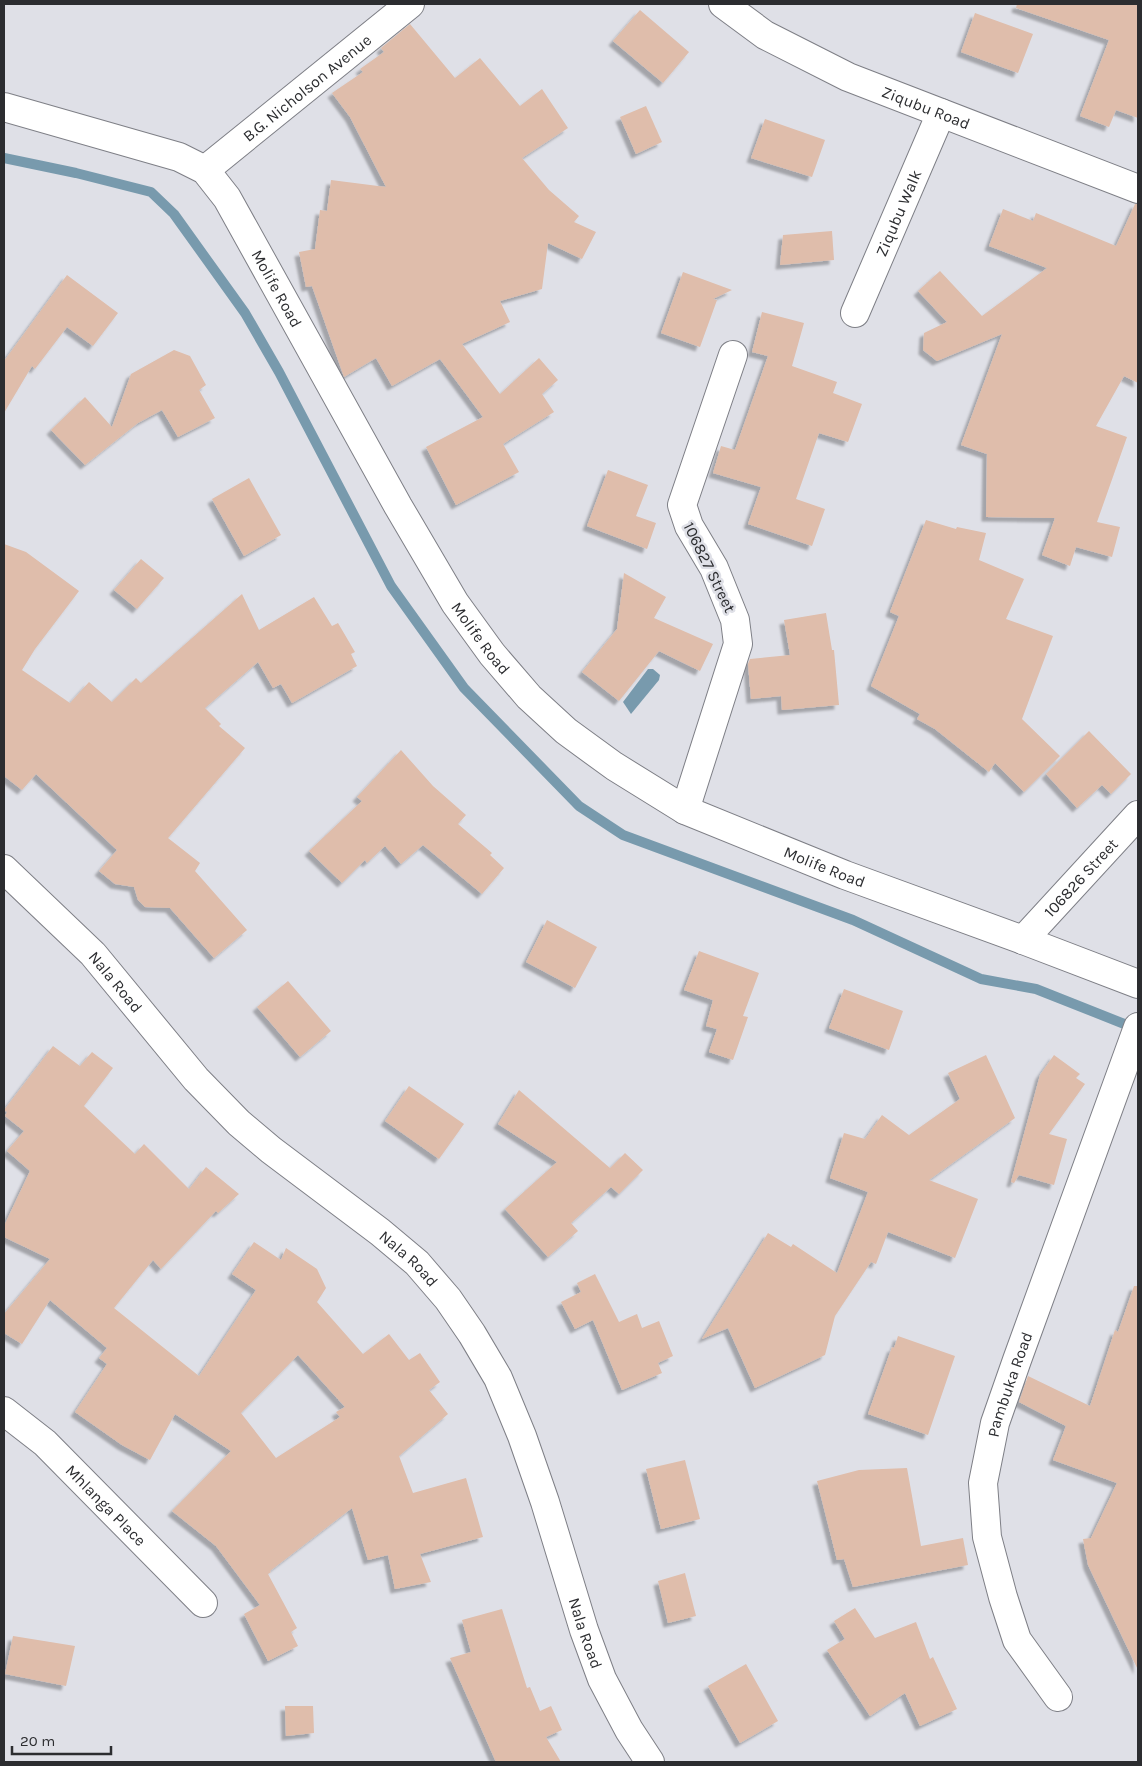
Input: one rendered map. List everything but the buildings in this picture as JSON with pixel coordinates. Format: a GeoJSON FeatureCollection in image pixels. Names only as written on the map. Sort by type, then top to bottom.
{"type":"FeatureCollection","features":[{"type":"Feature","properties":{"kind":"street","name":"B.G. Nicholson Avenue"},"geometry":{"type":"LineString","coordinates":[[205,170],[410,4]]}},
{"type":"Feature","properties":{"kind":"street","name":"Ziqubu Road"},"geometry":{"type":"LineString","coordinates":[[723,4],[765,35],[848,77],[1138,189]]}},
{"type":"Feature","properties":{"kind":"street","name":"Molife Road"},"geometry":{"type":"LineString","coordinates":[[4,107],[179,157],[205,170],[227,198],[398,506],[455,603],[492,654],[529,697],[566,730],[614,766],[685,810],[844,875],[1138,984]]}},
{"type":"Feature","properties":{"kind":"street","name":"Ziqubu Walk"},"geometry":{"type":"LineString","coordinates":[[855,313],[941,113]]}},
{"type":"Feature","properties":{"kind":"street","name":"106827 Street"},"geometry":{"type":"LineString","coordinates":[[685,810],[738,644],[735,620],[714,568],[688,526],[682,506],[733,355]]}},
{"type":"Feature","properties":{"kind":"street","name":"106826 Street"},"geometry":{"type":"LineString","coordinates":[[1023,940],[1138,815]]}},
{"type":"Feature","properties":{"kind":"street","name":"Nala Road"},"geometry":{"type":"LineString","coordinates":[[4,869],[93,954],[196,1079],[239,1123],[270,1150],[388,1238],[416,1263],[448,1299],[472,1334],[498,1378],[546,1502],[584,1630],[602,1679],[629,1730],[650,1762]]}},
{"type":"Feature","properties":{"kind":"street","name":"Pambuka Road"},"geometry":{"type":"LineString","coordinates":[[1058,1697],[1017,1640],[987,1538],[983,1483],[995,1423],[1024,1338],[1129,1068],[1138,1027]]}},
{"type":"Feature","properties":{"kind":"street","name":"Mhlanga Place"},"geometry":{"type":"LineString","coordinates":[[4,1411],[45,1443],[203,1603]]}},
{"type":"Feature","properties":{"kind":"water"},"geometry":{"type":"Polygon","coordinates":[[[648,669],[653,669],[660,675],[659,680],[631,714],[623,702],[648,669]]]}},
{"type":"Feature","properties":{"kind":"waterway"},"geometry":{"type":"LineString","coordinates":[[4,158],[76,173],[151,192],[174,214],[245,313],[279,372],[391,586],[464,688],[579,806],[623,835],[853,920],[981,979],[1036,989],[1137,1029]]}}]}
